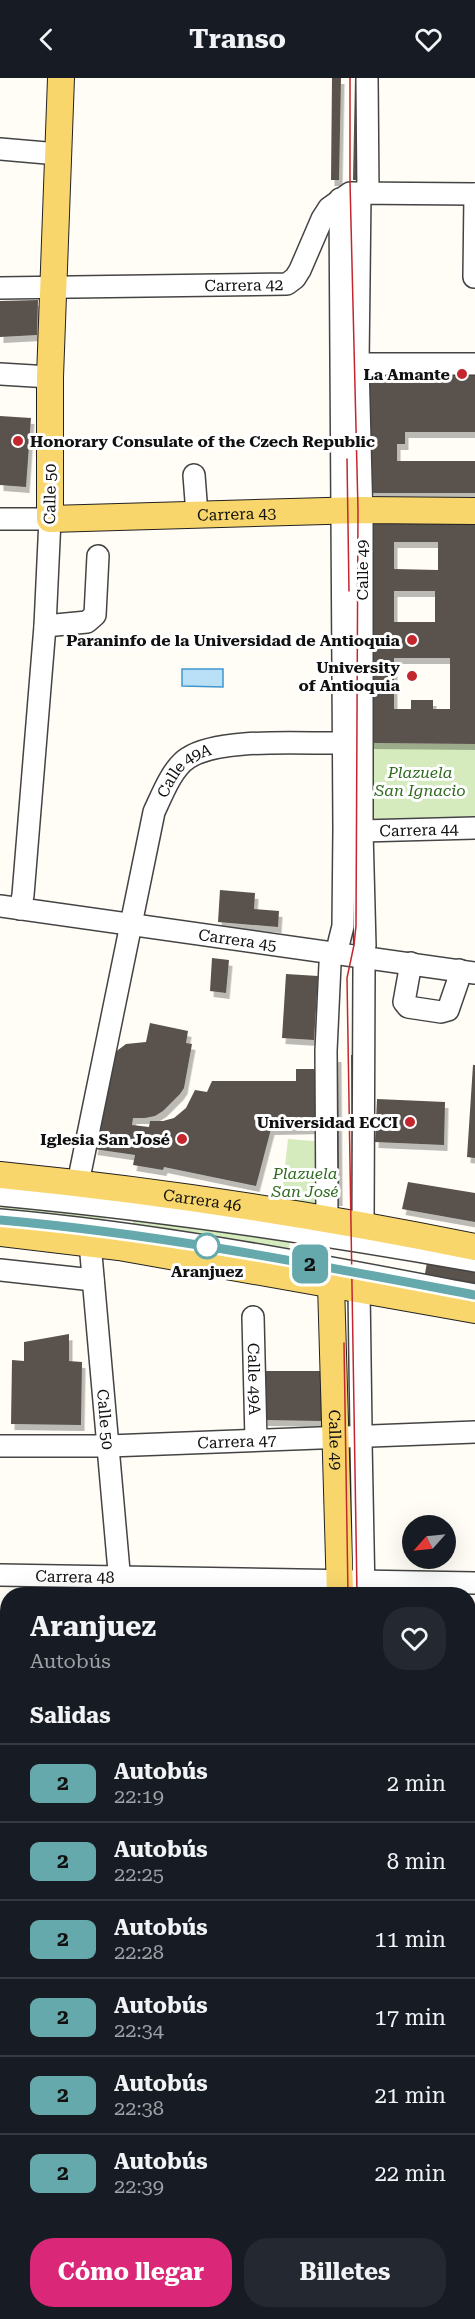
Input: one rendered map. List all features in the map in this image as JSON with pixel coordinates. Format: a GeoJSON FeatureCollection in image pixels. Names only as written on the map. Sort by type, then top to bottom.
{"type":"FeatureCollection","features":[{"type":"Feature","properties":{"kind":"main road","name":"Calle 50"},"geometry":{"type":"LineString","coordinates":[[50,519],[52,287],[61,78]]}},
{"type":"Feature","properties":{"kind":"main road","name":"Carrera 43"},"geometry":{"type":"LineString","coordinates":[[50,519],[352,510],[475,511]]}},
{"type":"Feature","properties":{"kind":"main road","name":"Carrera 46"},"geometry":{"type":"LineString","coordinates":[[0,1175],[250,1206],[475,1247]]}},
{"type":"Feature","properties":{"kind":"main road"},"geometry":{"type":"LineString","coordinates":[[0,1233],[90,1243],[475,1310]]}},
{"type":"Feature","properties":{"kind":"main road","name":"Calle 49"},"geometry":{"type":"LineString","coordinates":[[331,1284],[353,1437],[352,1587]]}},
{"type":"Feature","properties":{"kind":"street","name":"Calle 49"},"geometry":{"type":"LineString","coordinates":[[365,946],[352,510],[356,195],[367,78]]}},
{"type":"Feature","properties":{"kind":"street"},"geometry":{"type":"LineString","coordinates":[[0,149],[58,154]]}},
{"type":"Feature","properties":{"kind":"street"},"geometry":{"type":"LineString","coordinates":[[356,195],[475,194],[474,277]]}},
{"type":"Feature","properties":{"kind":"street","name":"Calle 49"},"geometry":{"type":"LineString","coordinates":[[339,942],[343,926],[343,743],[358,364],[356,195]]}},
{"type":"Feature","properties":{"kind":"street","name":"Carrera 42"},"geometry":{"type":"LineString","coordinates":[[0,288],[287,284],[300,270],[329,208],[356,195]]}},
{"type":"Feature","properties":{"kind":"street"},"geometry":{"type":"LineString","coordinates":[[358,364],[475,364]]}},
{"type":"Feature","properties":{"kind":"street"},"geometry":{"type":"LineString","coordinates":[[0,374],[50,377]]}},
{"type":"Feature","properties":{"kind":"street"},"geometry":{"type":"LineString","coordinates":[[194,475],[197,514]]}},
{"type":"Feature","properties":{"kind":"street","name":"Carrera 43"},"geometry":{"type":"LineString","coordinates":[[0,519],[50,519]]}},
{"type":"Feature","properties":{"kind":"street","name":"Calle 50"},"geometry":{"type":"LineString","coordinates":[[10,908],[24,883],[45,626],[50,519]]}},
{"type":"Feature","properties":{"kind":"street"},"geometry":{"type":"LineString","coordinates":[[45,626],[87,622],[95,615],[98,556]]}},
{"type":"Feature","properties":{"kind":"street","name":"Calle 49A"},"geometry":{"type":"LineString","coordinates":[[131,924],[154,812],[164,790],[187,758],[226,745],[343,743]]}},
{"type":"Feature","properties":{"kind":"street","name":"Carrera 44"},"geometry":{"type":"LineString","coordinates":[[362,831],[475,828]]}},
{"type":"Feature","properties":{"kind":"street","name":"Carrera 45"},"geometry":{"type":"LineString","coordinates":[[10,908],[467,972]]}},
{"type":"Feature","properties":{"kind":"street"},"geometry":{"type":"LineString","coordinates":[[78,1183],[131,924]]}},
{"type":"Feature","properties":{"kind":"street"},"geometry":{"type":"LineString","coordinates":[[411,963],[405,1002],[408,1007],[441,1012],[448,1010],[467,972]]}},
{"type":"Feature","properties":{"kind":"street"},"geometry":{"type":"LineString","coordinates":[[327,1219],[326,1051],[330,964]]}},
{"type":"Feature","properties":{"kind":"street"},"geometry":{"type":"LineString","coordinates":[[363,1226],[364,968]]}},
{"type":"Feature","properties":{"kind":"street"},"geometry":{"type":"LineString","coordinates":[[0,1195],[305,1231],[475,1261]]}},
{"type":"Feature","properties":{"kind":"street"},"geometry":{"type":"LineString","coordinates":[[0,1220],[121,1233],[260,1254],[475,1295]]}},
{"type":"Feature","properties":{"kind":"street","name":"Calle 50"},"geometry":{"type":"LineString","coordinates":[[90,1243],[120,1586]]}},
{"type":"Feature","properties":{"kind":"street"},"geometry":{"type":"LineString","coordinates":[[0,1270],[93,1280]]}},
{"type":"Feature","properties":{"kind":"street","name":"Calle 49"},"geometry":{"type":"LineString","coordinates":[[353,1437],[359,1289]]}},
{"type":"Feature","properties":{"kind":"street","name":"Calle 49A"},"geometry":{"type":"LineString","coordinates":[[253,1317],[256,1440]]}},
{"type":"Feature","properties":{"kind":"street","name":"Carrera 47"},"geometry":{"type":"LineString","coordinates":[[0,1446],[109,1446],[475,1432]]}},
{"type":"Feature","properties":{"kind":"street","name":"Carrera 48"},"geometry":{"type":"LineString","coordinates":[[0,1575],[120,1586],[236,1587]]}},
{"type":"Feature","properties":{"kind":"street","name":"Carrera 48"},"geometry":{"type":"LineString","coordinates":[[377,1587],[475,1583]]}},
{"type":"Feature","properties":{"kind":"green space","name":"Plazuela San Ignacio"},"geometry":{"type":"Polygon","coordinates":[[[365,743],[475,744],[475,820],[371,820],[365,743]]]}},
{"type":"Feature","properties":{"kind":"green space","name":"Plazuela San José"},"geometry":{"type":"Polygon","coordinates":[[[288,1139],[326,1142],[327,1210],[281,1202],[288,1139]]]}},
{"type":"Feature","properties":{"kind":"green space"},"geometry":{"type":"Polygon","coordinates":[[[0,1204],[106,1214],[105,1224],[0,1215],[0,1204]]]}},
{"type":"Feature","properties":{"kind":"green space"},"geometry":{"type":"Polygon","coordinates":[[[134,1215],[291,1238],[288,1252],[132,1230],[134,1215]]]}},
{"type":"Feature","properties":{"kind":"water"},"geometry":{"type":"Polygon","coordinates":[[[182,669],[223,669],[223,687],[182,686],[182,669]]]}},
{"type":"Feature","properties":{"kind":"building"},"geometry":{"type":"Polygon","coordinates":[[[332,78],[341,78],[339,180],[331,180],[332,78]]]}},
{"type":"Feature","properties":{"kind":"building"},"geometry":{"type":"Polygon","coordinates":[[[355,78],[363,78],[362,180],[353,180],[355,78]]]}},
{"type":"Feature","properties":{"kind":"building"},"geometry":{"type":"Polygon","coordinates":[[[38,300],[37,335],[0,337],[0,301],[38,300]]]}},
{"type":"Feature","properties":{"kind":"building"},"geometry":{"type":"Polygon","coordinates":[[[475,371],[475,432],[405,432],[405,444],[397,444],[397,461],[475,461],[475,493],[374,493],[366,485],[365,374],[475,371]]]}},
{"type":"Feature","properties":{"kind":"building"},"geometry":{"type":"Polygon","coordinates":[[[0,416],[31,418],[26,487],[0,485],[0,416]]]}},
{"type":"Feature","properties":{"kind":"building","name":"University of Antioquia"},"geometry":{"type":"Polygon","coordinates":[[[372,520],[475,521],[475,744],[365,743],[372,520]],[[394,542],[394,569],[438,570],[438,542],[394,542]],[[394,591],[394,622],[435,622],[435,591],[394,591]],[[394,658],[394,709],[411,709],[411,700],[433,700],[433,709],[450,709],[450,658],[394,658]]]}},
{"type":"Feature","properties":{"kind":"building"},"geometry":{"type":"Polygon","coordinates":[[[220,890],[255,893],[254,909],[279,911],[278,927],[218,922],[220,890]]]}},
{"type":"Feature","properties":{"kind":"building"},"geometry":{"type":"Polygon","coordinates":[[[212,958],[229,960],[226,993],[210,991],[212,958]]]}},
{"type":"Feature","properties":{"kind":"building"},"geometry":{"type":"Polygon","coordinates":[[[286,974],[318,976],[314,1040],[282,1038],[286,974]]]}},
{"type":"Feature","properties":{"kind":"building"},"geometry":{"type":"Polygon","coordinates":[[[150,1023],[188,1031],[186,1043],[192,1044],[184,1088],[180,1094],[155,1116],[133,1118],[132,1125],[149,1127],[150,1121],[174,1118],[186,1108],[195,1090],[207,1092],[212,1081],[296,1081],[296,1069],[321,1069],[321,1128],[271,1129],[256,1186],[164,1167],[163,1170],[133,1165],[135,1155],[94,1149],[110,1056],[126,1044],[146,1042],[150,1023]]]}},
{"type":"Feature","properties":{"kind":"building"},"geometry":{"type":"Polygon","coordinates":[[[351,1055],[360,1055],[360,1200],[352,1200],[351,1055]]]}},
{"type":"Feature","properties":{"kind":"building"},"geometry":{"type":"Polygon","coordinates":[[[330,1056],[338,1056],[339,1200],[330,1200],[330,1056]]]}},
{"type":"Feature","properties":{"kind":"building"},"geometry":{"type":"Polygon","coordinates":[[[473,1065],[475,1065],[475,1158],[467,1157],[473,1065]]]}},
{"type":"Feature","properties":{"kind":"building","name":"Universidad ECCI"},"geometry":{"type":"Polygon","coordinates":[[[377,1099],[445,1102],[444,1145],[375,1142],[377,1099]]]}},
{"type":"Feature","properties":{"kind":"building"},"geometry":{"type":"Polygon","coordinates":[[[408,1182],[475,1193],[475,1222],[402,1209],[408,1182]]]}},
{"type":"Feature","properties":{"kind":"building"},"geometry":{"type":"Polygon","coordinates":[[[428,1257],[475,1265],[475,1288],[424,1279],[428,1257]]]}},
{"type":"Feature","properties":{"kind":"building"},"geometry":{"type":"Polygon","coordinates":[[[69,1334],[69,1361],[82,1362],[81,1425],[11,1424],[12,1360],[24,1361],[24,1342],[69,1334]]]}},
{"type":"Feature","properties":{"kind":"building"},"geometry":{"type":"Polygon","coordinates":[[[264,1371],[323,1371],[323,1421],[264,1420],[264,1371]]]}},
{"type":"Feature","properties":{"kind":"tram line"},"geometry":{"type":"LineString","coordinates":[[350,78],[350,182],[358,510],[356,926],[347,978],[357,1587]]}},
{"type":"Feature","properties":{"kind":"tram line"},"geometry":{"type":"LineString","coordinates":[[347,459],[349,591]]}},
{"type":"Feature","properties":{"kind":"tram line"},"geometry":{"type":"LineString","coordinates":[[344,1343],[348,1587]]}},
{"type":"Feature","properties":{"kind":"bus line","name":"2"},"geometry":{"type":"LineString","coordinates":[[0,1220],[121,1233],[260,1254],[475,1295]]}},
{"type":"Feature","properties":{"kind":"place","name":"La Amante"},"geometry":{"type":"Point","coordinates":[462,374]}},
{"type":"Feature","properties":{"kind":"place","name":"Honorary Consulate of the Czech Republic"},"geometry":{"type":"Point","coordinates":[18,441]}},
{"type":"Feature","properties":{"kind":"place","name":"Paraninfo de la Universidad de Antioquia"},"geometry":{"type":"Point","coordinates":[412,640]}},
{"type":"Feature","properties":{"kind":"place","name":"University of Antioquia"},"geometry":{"type":"Point","coordinates":[412,676]}},
{"type":"Feature","properties":{"kind":"place","name":"Universidad ECCI"},"geometry":{"type":"Point","coordinates":[410,1122]}},
{"type":"Feature","properties":{"kind":"place","name":"Iglesia San José"},"geometry":{"type":"Point","coordinates":[182,1139]}},
{"type":"Feature","properties":{"kind":"place","name":"Aranjuez"},"geometry":{"type":"Point","coordinates":[207,1246]}}]}
